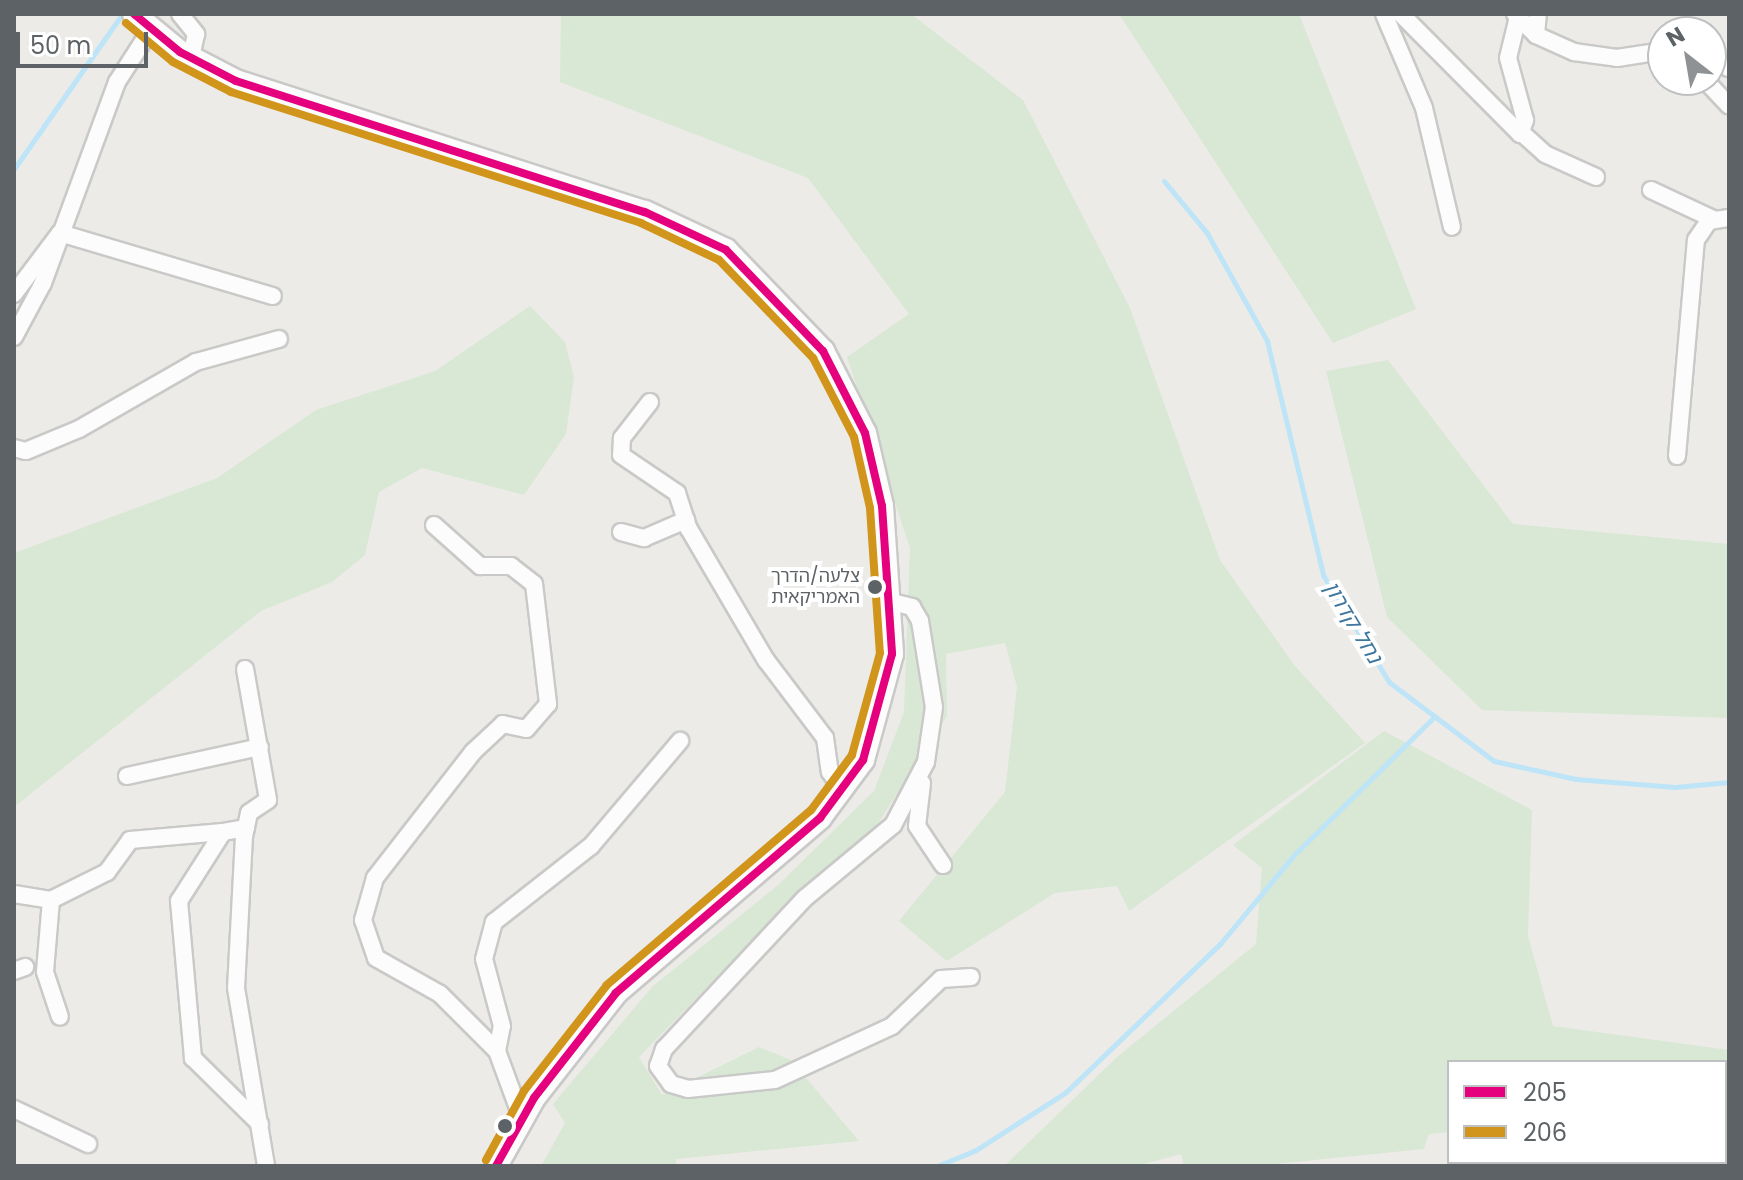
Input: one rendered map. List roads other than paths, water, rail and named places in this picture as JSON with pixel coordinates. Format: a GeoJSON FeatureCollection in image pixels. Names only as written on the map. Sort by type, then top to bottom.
{"type":"FeatureCollection","features":[{"type":"Feature","properties":{"kind":"main road"},"geometry":{"type":"LineString","coordinates":[[142,22],[191,58],[236,81],[645,212],[726,250],[823,351],[865,433],[882,506],[892,654],[879,714],[863,760],[820,818],[616,993],[522,1119],[496,1166]]}},
{"type":"Feature","properties":{"kind":"street"},"geometry":{"type":"LineString","coordinates":[[180,14],[196,34],[191,58]]}},
{"type":"Feature","properties":{"kind":"street"},"geometry":{"type":"LineString","coordinates":[[1384,14],[1424,108],[1452,227]]}},
{"type":"Feature","properties":{"kind":"street"},"geometry":{"type":"LineString","coordinates":[[1401,14],[1545,154],[1596,177]]}},
{"type":"Feature","properties":{"kind":"street"},"geometry":{"type":"LineString","coordinates":[[1536,35],[1538,14]]}},
{"type":"Feature","properties":{"kind":"street"},"geometry":{"type":"LineString","coordinates":[[1516,16],[1508,58],[1523,134]]}},
{"type":"Feature","properties":{"kind":"street"},"geometry":{"type":"LineString","coordinates":[[1516,16],[1536,35],[1603,56],[1647,52]]}},
{"type":"Feature","properties":{"kind":"street"},"geometry":{"type":"LineString","coordinates":[[14,337],[60,233],[142,22]]}},
{"type":"Feature","properties":{"kind":"street"},"geometry":{"type":"LineString","coordinates":[[1651,190],[1692,203],[1721,219],[1696,240],[1677,456]]}},
{"type":"Feature","properties":{"kind":"street"},"geometry":{"type":"LineString","coordinates":[[14,294],[60,233]]}},
{"type":"Feature","properties":{"kind":"street"},"geometry":{"type":"LineString","coordinates":[[60,233],[273,296]]}},
{"type":"Feature","properties":{"kind":"street"},"geometry":{"type":"LineString","coordinates":[[14,448],[26,451],[79,429],[196,362],[279,339]]}},
{"type":"Feature","properties":{"kind":"street"},"geometry":{"type":"LineString","coordinates":[[650,402],[622,438],[621,455],[677,493],[686,520],[766,660],[825,738],[830,772],[842,789]]}},
{"type":"Feature","properties":{"kind":"street"},"geometry":{"type":"LineString","coordinates":[[621,532],[644,538],[686,520]]}},
{"type":"Feature","properties":{"kind":"street"},"geometry":{"type":"LineString","coordinates":[[434,525],[480,566],[511,566],[534,584],[548,704],[526,729],[503,724],[473,752],[375,878],[363,920],[376,958],[440,994],[497,1051],[522,1119]]}},
{"type":"Feature","properties":{"kind":"street"},"geometry":{"type":"LineString","coordinates":[[888,601],[912,607],[920,621],[934,707],[917,826],[943,865]]}},
{"type":"Feature","properties":{"kind":"street"},"geometry":{"type":"LineString","coordinates":[[245,669],[268,800],[249,813],[246,828],[235,919],[236,988],[266,1166]]}},
{"type":"Feature","properties":{"kind":"street"},"geometry":{"type":"LineString","coordinates":[[497,1051],[502,1026],[484,959],[494,922],[591,846],[680,741]]}},
{"type":"Feature","properties":{"kind":"street"},"geometry":{"type":"LineString","coordinates":[[127,776],[260,747]]}},
{"type":"Feature","properties":{"kind":"street"},"geometry":{"type":"LineString","coordinates":[[926,762],[893,825],[805,898],[664,1049],[658,1066],[671,1084],[688,1089],[775,1080],[892,1026],[941,979],[971,977]]}},
{"type":"Feature","properties":{"kind":"street"},"geometry":{"type":"LineString","coordinates":[[14,894],[51,900],[107,872],[130,840],[246,828]]}},
{"type":"Feature","properties":{"kind":"street"},"geometry":{"type":"LineString","coordinates":[[223,832],[179,901],[190,972],[186,1030],[193,1058],[260,1124]]}},
{"type":"Feature","properties":{"kind":"street"},"geometry":{"type":"LineString","coordinates":[[51,900],[45,972],[60,1017]]}},
{"type":"Feature","properties":{"kind":"street"},"geometry":{"type":"LineString","coordinates":[[14,1109],[88,1144]]}},
{"type":"Feature","properties":{"kind":"waterway"},"geometry":{"type":"LineString","coordinates":[[14,169],[122,14]]}},
{"type":"Feature","properties":{"kind":"waterway","name":"נחל קדרון"},"geometry":{"type":"LineString","coordinates":[[1164,181],[1207,233],[1267,341],[1323,575],[1389,682],[1494,761],[1576,779],[1675,787],[1729,782]]}},
{"type":"Feature","properties":{"kind":"waterway"},"geometry":{"type":"LineString","coordinates":[[937,1166],[976,1150],[1066,1092],[1220,944],[1293,856],[1435,716]]}},
{"type":"Feature","properties":{"kind":"place","name":"צלעה/הדרך האמריקאית"},"geometry":{"type":"Point","coordinates":[875,587]}}]}
